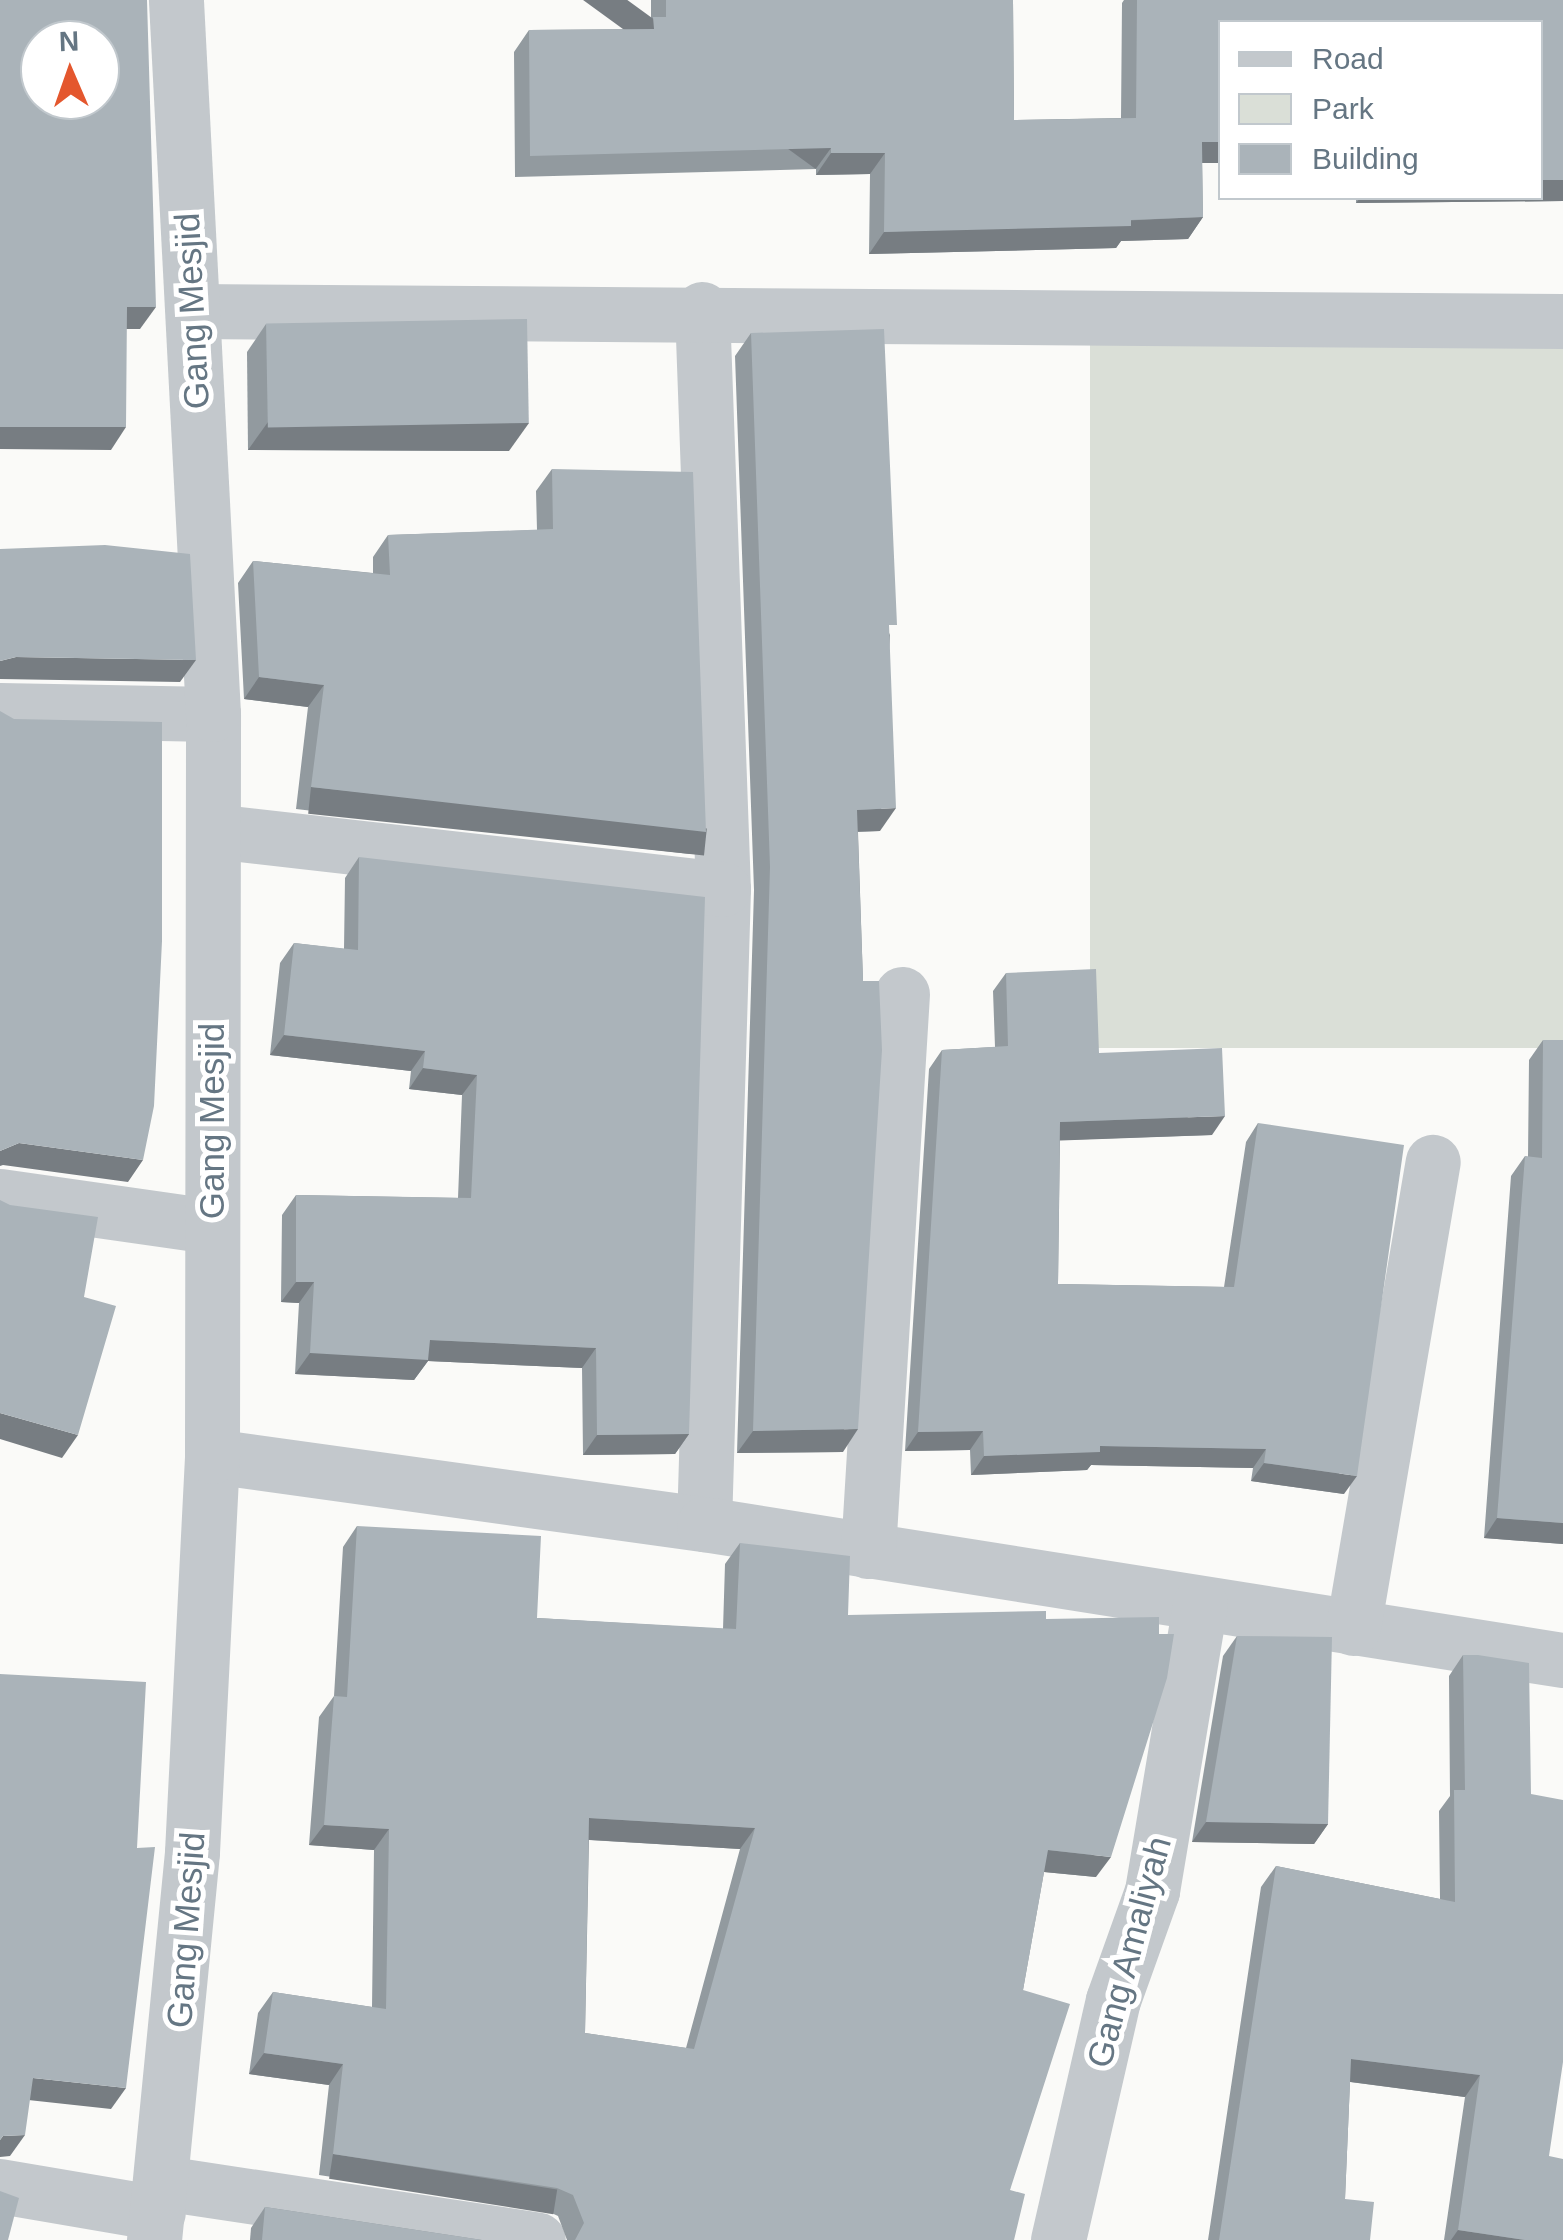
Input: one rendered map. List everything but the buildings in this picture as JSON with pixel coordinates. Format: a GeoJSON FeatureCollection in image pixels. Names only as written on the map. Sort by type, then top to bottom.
{"type":"FeatureCollection","features":[{"type":"Feature","properties":{"kind":"street","name":"Gang Mesjid"},"geometry":{"type":"LineString","coordinates":[[158,2212],[192,1852],[212,1456],[213,714],[176,0]]}},
{"type":"Feature","properties":{"kind":"street"},"geometry":{"type":"LineString","coordinates":[[192,310],[702,310],[1563,321]]}},
{"type":"Feature","properties":{"kind":"street"},"geometry":{"type":"LineString","coordinates":[[702,310],[724,889],[704,1524]]}},
{"type":"Feature","properties":{"kind":"street"},"geometry":{"type":"LineString","coordinates":[[0,710],[213,714]]}},
{"type":"Feature","properties":{"kind":"street"},"geometry":{"type":"LineString","coordinates":[[213,831],[724,889]]}},
{"type":"Feature","properties":{"kind":"street"},"geometry":{"type":"LineString","coordinates":[[868,1551],[902,994]]}},
{"type":"Feature","properties":{"kind":"street"},"geometry":{"type":"LineString","coordinates":[[1353,1628],[1433,1162]]}},
{"type":"Feature","properties":{"kind":"street"},"geometry":{"type":"LineString","coordinates":[[0,1196],[212,1226]]}},
{"type":"Feature","properties":{"kind":"street"},"geometry":{"type":"LineString","coordinates":[[212,1456],[704,1524],[1563,1660]]}},
{"type":"Feature","properties":{"kind":"street","name":"Gang Amaliyah"},"geometry":{"type":"LineString","coordinates":[[1058,2240],[1113,2000],[1152,1890],[1200,1604]]}},
{"type":"Feature","properties":{"kind":"street"},"geometry":{"type":"LineString","coordinates":[[0,2186],[158,2212],[538,2240]]}},
{"type":"Feature","properties":{"kind":"green space"},"geometry":{"type":"Polygon","coordinates":[[[1090,330],[1563,330],[1563,1048],[1090,1048],[1090,330]]]}}]}
